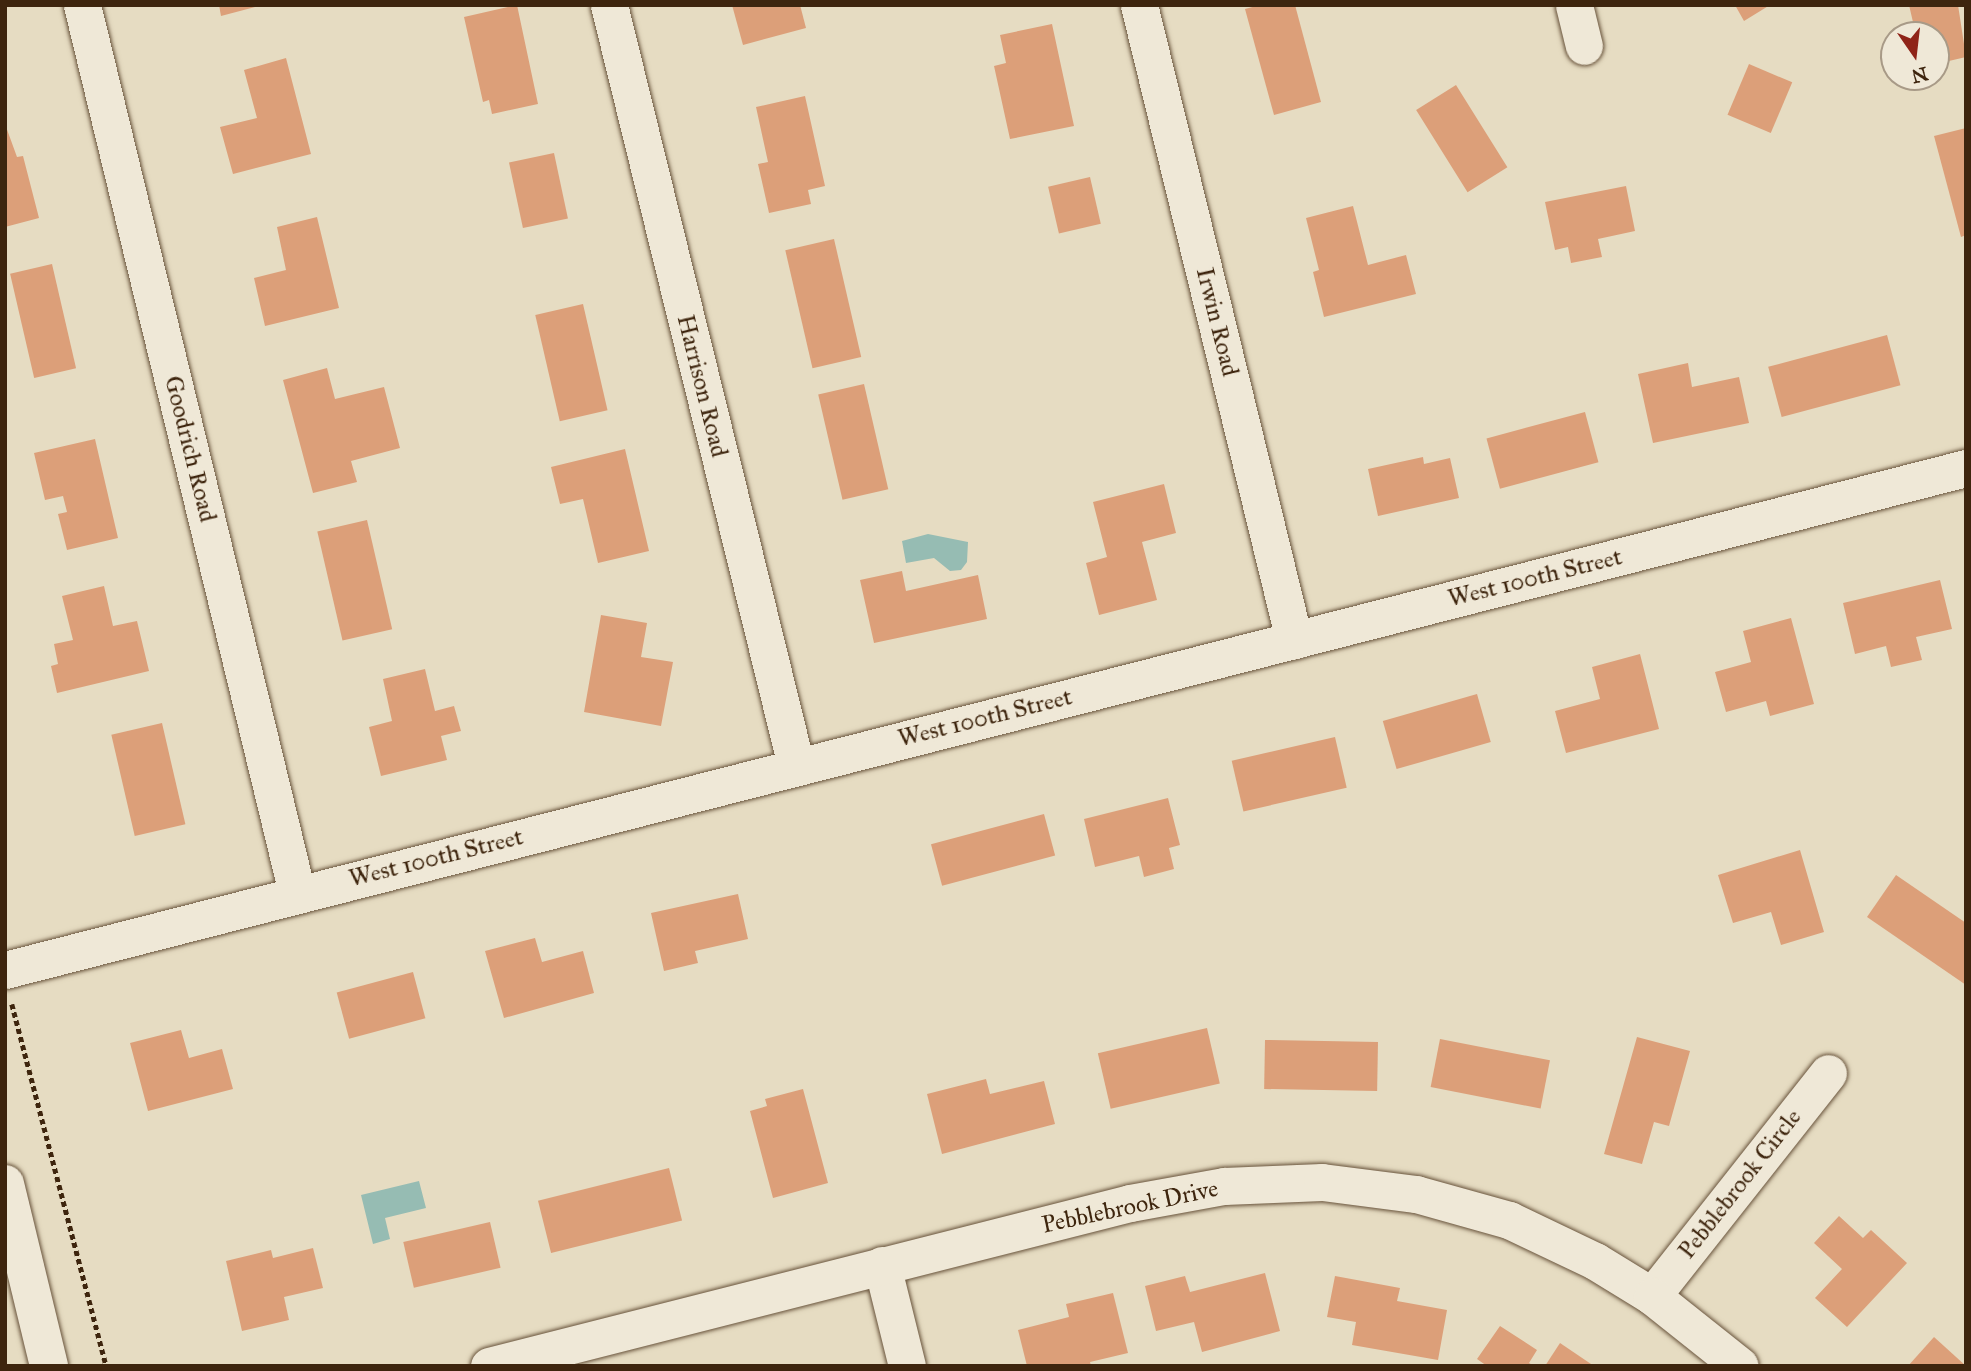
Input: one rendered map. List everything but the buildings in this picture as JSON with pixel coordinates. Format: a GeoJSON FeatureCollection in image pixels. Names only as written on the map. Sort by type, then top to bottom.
{"type":"FeatureCollection","features":[{"type":"Feature","properties":{"kind":"main road"},"geometry":{"type":"LineString","coordinates":[[5,1184],[49,1366]]}},
{"type":"Feature","properties":{"kind":"street","name":"Goodrich Road"},"geometry":{"type":"LineString","coordinates":[[82,5],[297,893]]}},
{"type":"Feature","properties":{"kind":"street","name":"Harrison Road"},"geometry":{"type":"LineString","coordinates":[[609,5],[796,766]]}},
{"type":"Feature","properties":{"kind":"street","name":"Irwin Road"},"geometry":{"type":"LineString","coordinates":[[1139,5],[1294,640]]}},
{"type":"Feature","properties":{"kind":"street"},"geometry":{"type":"LineString","coordinates":[[1574,5],[1584,46]]}},
{"type":"Feature","properties":{"kind":"street","name":"West 100th Street"},"geometry":{"type":"LineString","coordinates":[[7,981],[297,893],[1966,468]]}},
{"type":"Feature","properties":{"kind":"street","name":"Pebblebrook Circle"},"geometry":{"type":"LineString","coordinates":[[1651,1296],[1828,1073]]}},
{"type":"Feature","properties":{"kind":"street","name":"Pebblebrook Drive"},"geometry":{"type":"LineString","coordinates":[[489,1366],[1130,1203],[1224,1186],[1322,1182],[1416,1194],[1509,1220],[1595,1261],[1651,1296],[1740,1366]]}},
{"type":"Feature","properties":{"kind":"street"},"geometry":{"type":"LineString","coordinates":[[882,1265],[907,1366]]}},
{"type":"Feature","properties":{"kind":"path"},"geometry":{"type":"LineString","coordinates":[[7,981],[106,1366]]}},
{"type":"Feature","properties":{"kind":"water"},"geometry":{"type":"Polygon","coordinates":[[[928,534],[968,542],[967,562],[961,570],[950,571],[934,558],[906,563],[902,541],[928,534]]]}},
{"type":"Feature","properties":{"kind":"water"},"geometry":{"type":"Polygon","coordinates":[[[419,1181],[426,1208],[385,1218],[390,1239],[373,1244],[361,1195],[419,1181]]]}}]}
